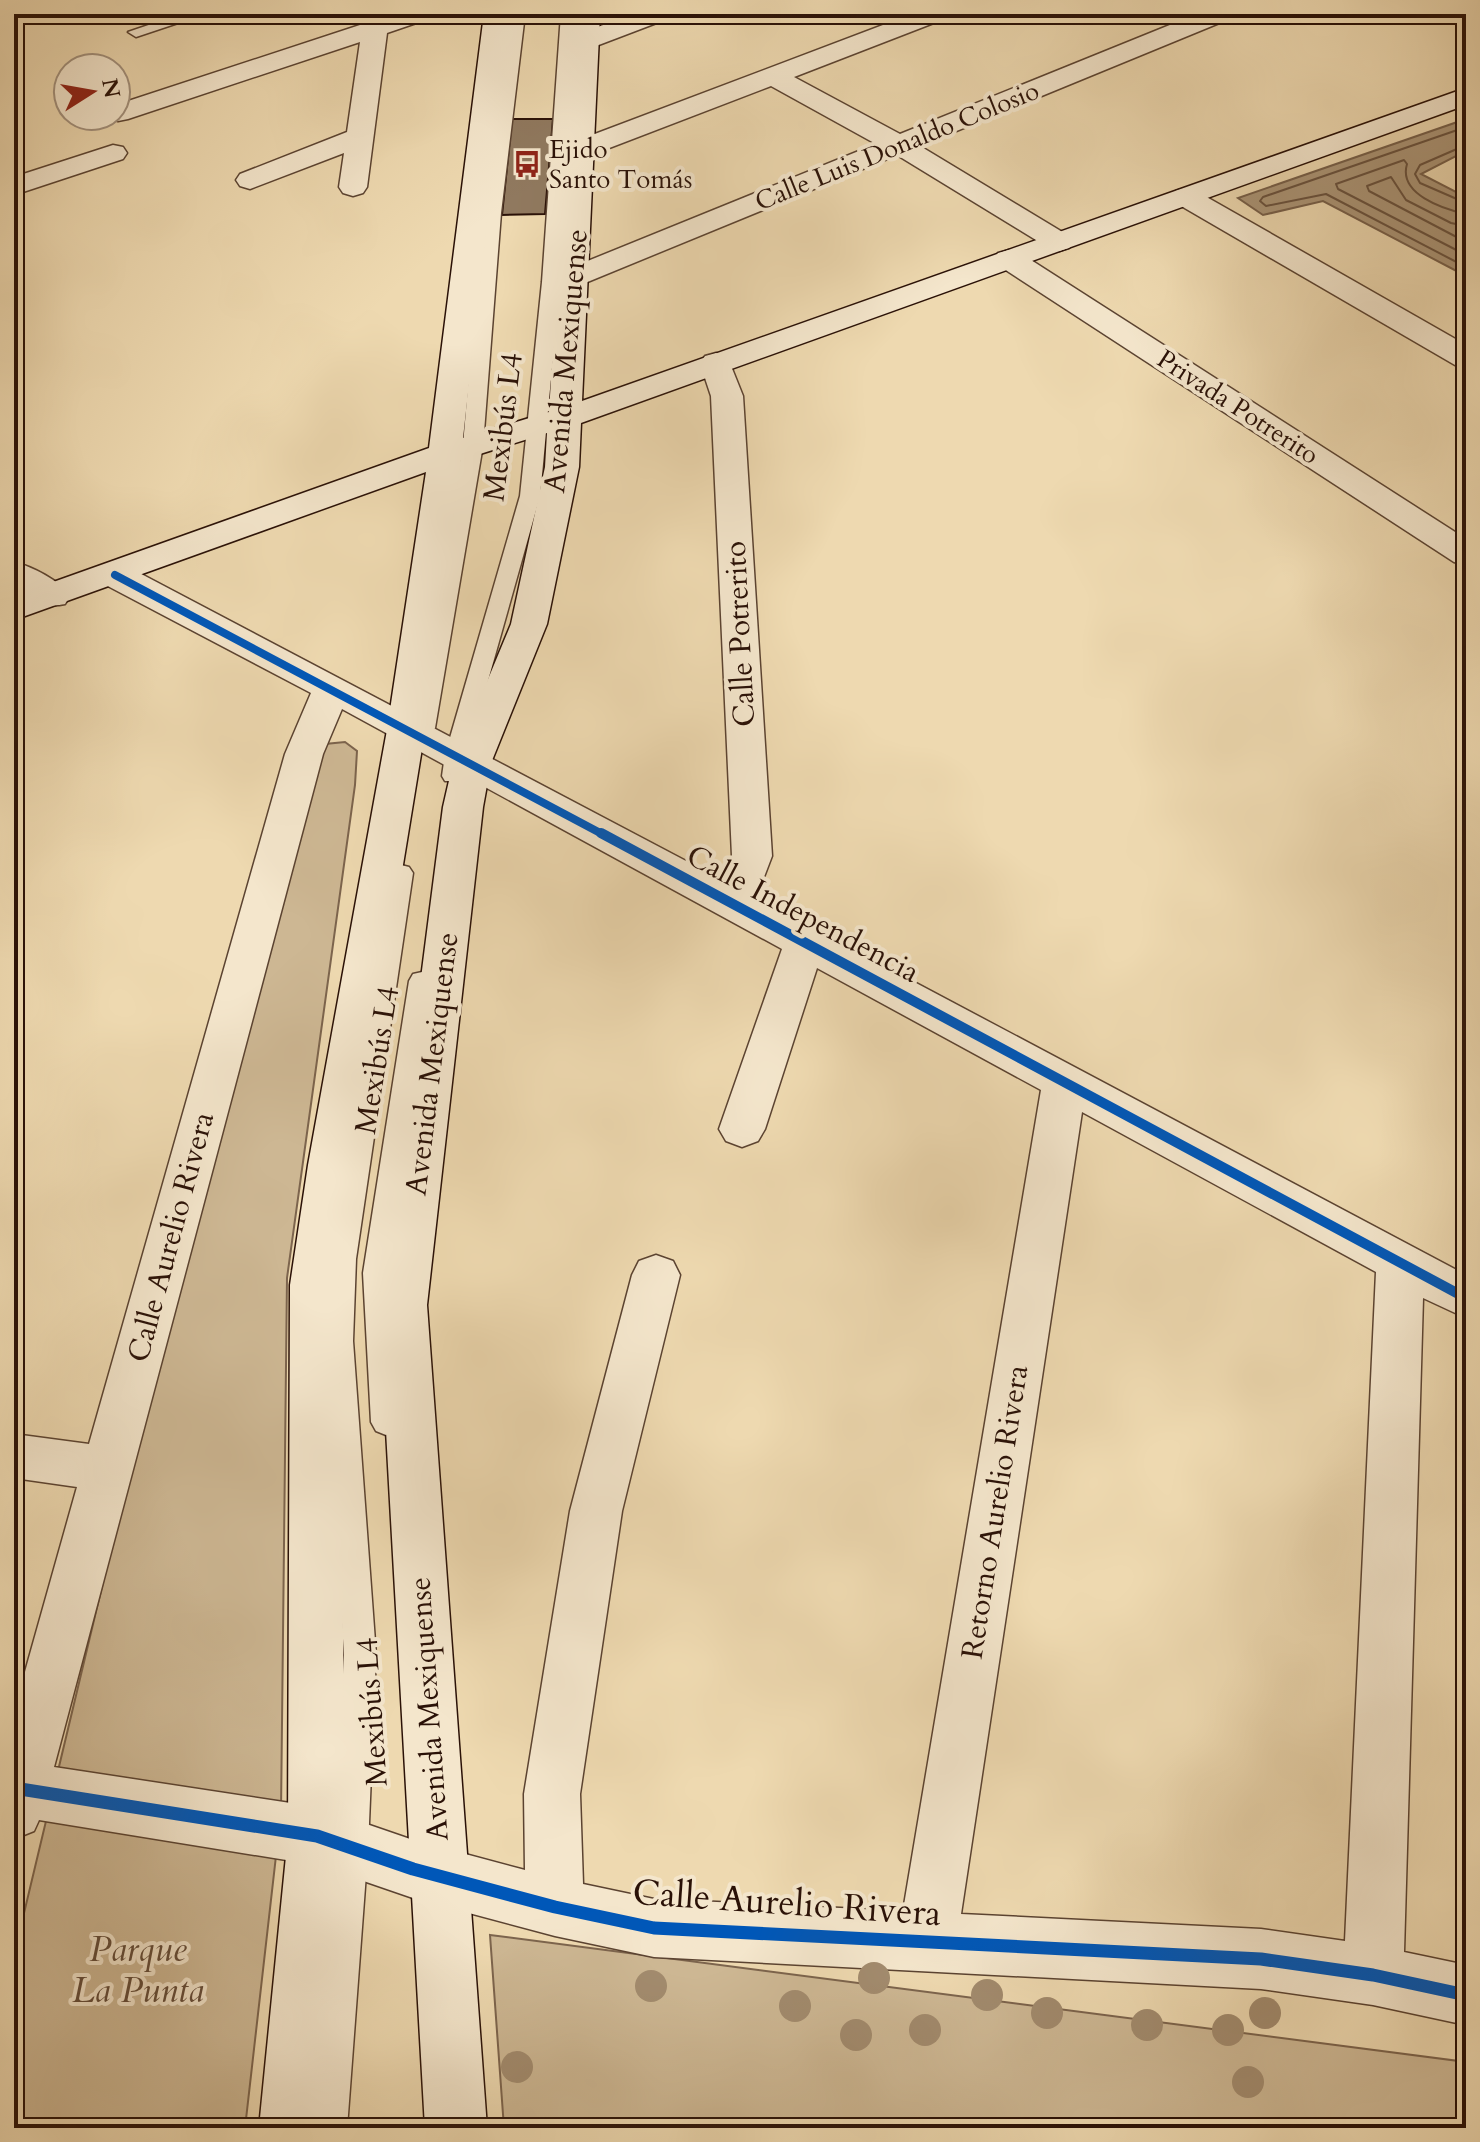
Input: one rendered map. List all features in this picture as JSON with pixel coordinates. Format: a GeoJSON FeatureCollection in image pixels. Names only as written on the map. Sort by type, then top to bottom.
{"type":"FeatureCollection","features":[{"type":"Feature","properties":{"kind":"street"},"geometry":{"type":"LineString","coordinates":[[132,108],[376,20],[419,14]]}},
{"type":"Feature","properties":{"kind":"street","name":"Avenida Mexiquense"},"geometry":{"type":"LineString","coordinates":[[290,2128],[334,1842],[314,1285],[331,1165],[439,747],[459,449],[497,14]]}},
{"type":"Feature","properties":{"kind":"street"},"geometry":{"type":"LineString","coordinates":[[587,27],[658,14]]}},
{"type":"Feature","properties":{"kind":"street"},"geometry":{"type":"LineString","coordinates":[[581,149],[935,14]]}},
{"type":"Feature","properties":{"kind":"street","name":"Calle Luis Donaldo Colosio"},"geometry":{"type":"LineString","coordinates":[[574,277],[1220,14]]}},
{"type":"Feature","properties":{"kind":"street"},"geometry":{"type":"LineString","coordinates":[[353,187],[376,20]]}},
{"type":"Feature","properties":{"kind":"street","name":"Avenida Mexiquense"},"geometry":{"type":"LineString","coordinates":[[439,747],[529,624],[562,467],[552,421],[574,277],[587,27]]}},
{"type":"Feature","properties":{"kind":"street"},"geometry":{"type":"LineString","coordinates":[[772,76],[901,146],[1059,242]]}},
{"type":"Feature","properties":{"kind":"street"},"geometry":{"type":"LineString","coordinates":[[14,609],[459,449],[552,421],[1466,96]]}},
{"type":"Feature","properties":{"kind":"street"},"geometry":{"type":"LineString","coordinates":[[250,180],[360,137]]}},
{"type":"Feature","properties":{"kind":"street"},"geometry":{"type":"LineString","coordinates":[[14,186],[113,153]]}},
{"type":"Feature","properties":{"kind":"street"},"geometry":{"type":"LineString","coordinates":[[1186,197],[1466,358]]}},
{"type":"Feature","properties":{"kind":"street","name":"Privada Potrerito"},"geometry":{"type":"LineString","coordinates":[[1009,259],[1466,554]]}},
{"type":"Feature","properties":{"kind":"street","name":"Calle Potrerito"},"geometry":{"type":"LineString","coordinates":[[716,363],[727,396],[752,856],[733,903]]}},
{"type":"Feature","properties":{"kind":"street"},"geometry":{"type":"LineString","coordinates":[[14,573],[52,596]]}},
{"type":"Feature","properties":{"kind":"street","name":"Calle Independencia"},"geometry":{"type":"LineString","coordinates":[[115,575],[332,688],[1466,1298]]}},
{"type":"Feature","properties":{"kind":"street","name":"Calle Aurelio Rivera"},"geometry":{"type":"LineString","coordinates":[[332,688],[304,754],[16,1796],[334,1842],[420,1870],[555,1907],[654,1928],[1261,1959],[1373,1975],[1466,1995]]}},
{"type":"Feature","properties":{"kind":"street","name":"Avenida Mexiquense"},"geometry":{"type":"LineString","coordinates":[[439,747],[461,822],[403,1305],[420,1870],[456,2128]]}},
{"type":"Feature","properties":{"kind":"street"},"geometry":{"type":"LineString","coordinates":[[742,1129],[805,942]]}},
{"type":"Feature","properties":{"kind":"street","name":"Retorno Aurelio Rivera"},"geometry":{"type":"LineString","coordinates":[[927,1942],[1064,1082]]}},
{"type":"Feature","properties":{"kind":"street"},"geometry":{"type":"LineString","coordinates":[[1373,1975],[1400,1263]]}},
{"type":"Feature","properties":{"kind":"street"},"geometry":{"type":"LineString","coordinates":[[555,1907],[552,1794],[596,1511],[656,1275]]}},
{"type":"Feature","properties":{"kind":"street"},"geometry":{"type":"LineString","coordinates":[[14,1456],[107,1469]]}},
{"type":"Feature","properties":{"kind":"lane"},"geometry":{"type":"LineString","coordinates":[[136,32],[197,14]]}},
{"type":"Feature","properties":{"kind":"lane","name":"Mexibús L4"},"geometry":{"type":"LineString","coordinates":[[459,449],[517,14]]}},
{"type":"Feature","properties":{"kind":"lane","name":"Mexibús L4"},"geometry":{"type":"LineString","coordinates":[[552,421],[569,14]]}},
{"type":"Feature","properties":{"kind":"lane","name":"Mexibús L4"},"geometry":{"type":"LineString","coordinates":[[398,1618],[377,1273],[439,747]]}},
{"type":"Feature","properties":{"kind":"lane"},"geometry":{"type":"LineString","coordinates":[[329,2128],[334,1842]]}},
{"type":"Feature","properties":{"kind":"green space","name":"Parque La Punta"},"geometry":{"type":"Polygon","coordinates":[[[345,742],[357,751],[355,785],[287,1278],[281,1812],[245,2128],[14,2128],[14,1955],[228,1059],[325,744],[345,742]]]}},
{"type":"Feature","properties":{"kind":"green space"},"geometry":{"type":"Polygon","coordinates":[[[490,1935],[1466,2062],[1466,2128],[504,2128],[490,1935]]]}},
{"type":"Feature","properties":{"kind":"water"},"geometry":{"type":"Polygon","coordinates":[[[1466,119],[1466,151],[1421,174],[1466,197],[1466,276],[1323,201],[1263,215],[1238,198],[1466,119]]]}},
{"type":"Feature","properties":{"kind":"building"},"geometry":{"type":"Polygon","coordinates":[[[512,119],[553,119],[545,214],[502,215],[512,119]]]}},
{"type":"Feature","properties":{"kind":"cycle path"},"geometry":{"type":"LineString","coordinates":[[115,575],[332,688],[1466,1298]]}},
{"type":"Feature","properties":{"kind":"cycle path"},"geometry":{"type":"LineString","coordinates":[[14,1788],[317,1836],[413,1869],[555,1907],[654,1928],[1261,1959],[1373,1975],[1466,1995]]}},
{"type":"Feature","properties":{"kind":"place","name":"Ejido Santo Tomás"},"geometry":{"type":"Point","coordinates":[527,164]}}]}
